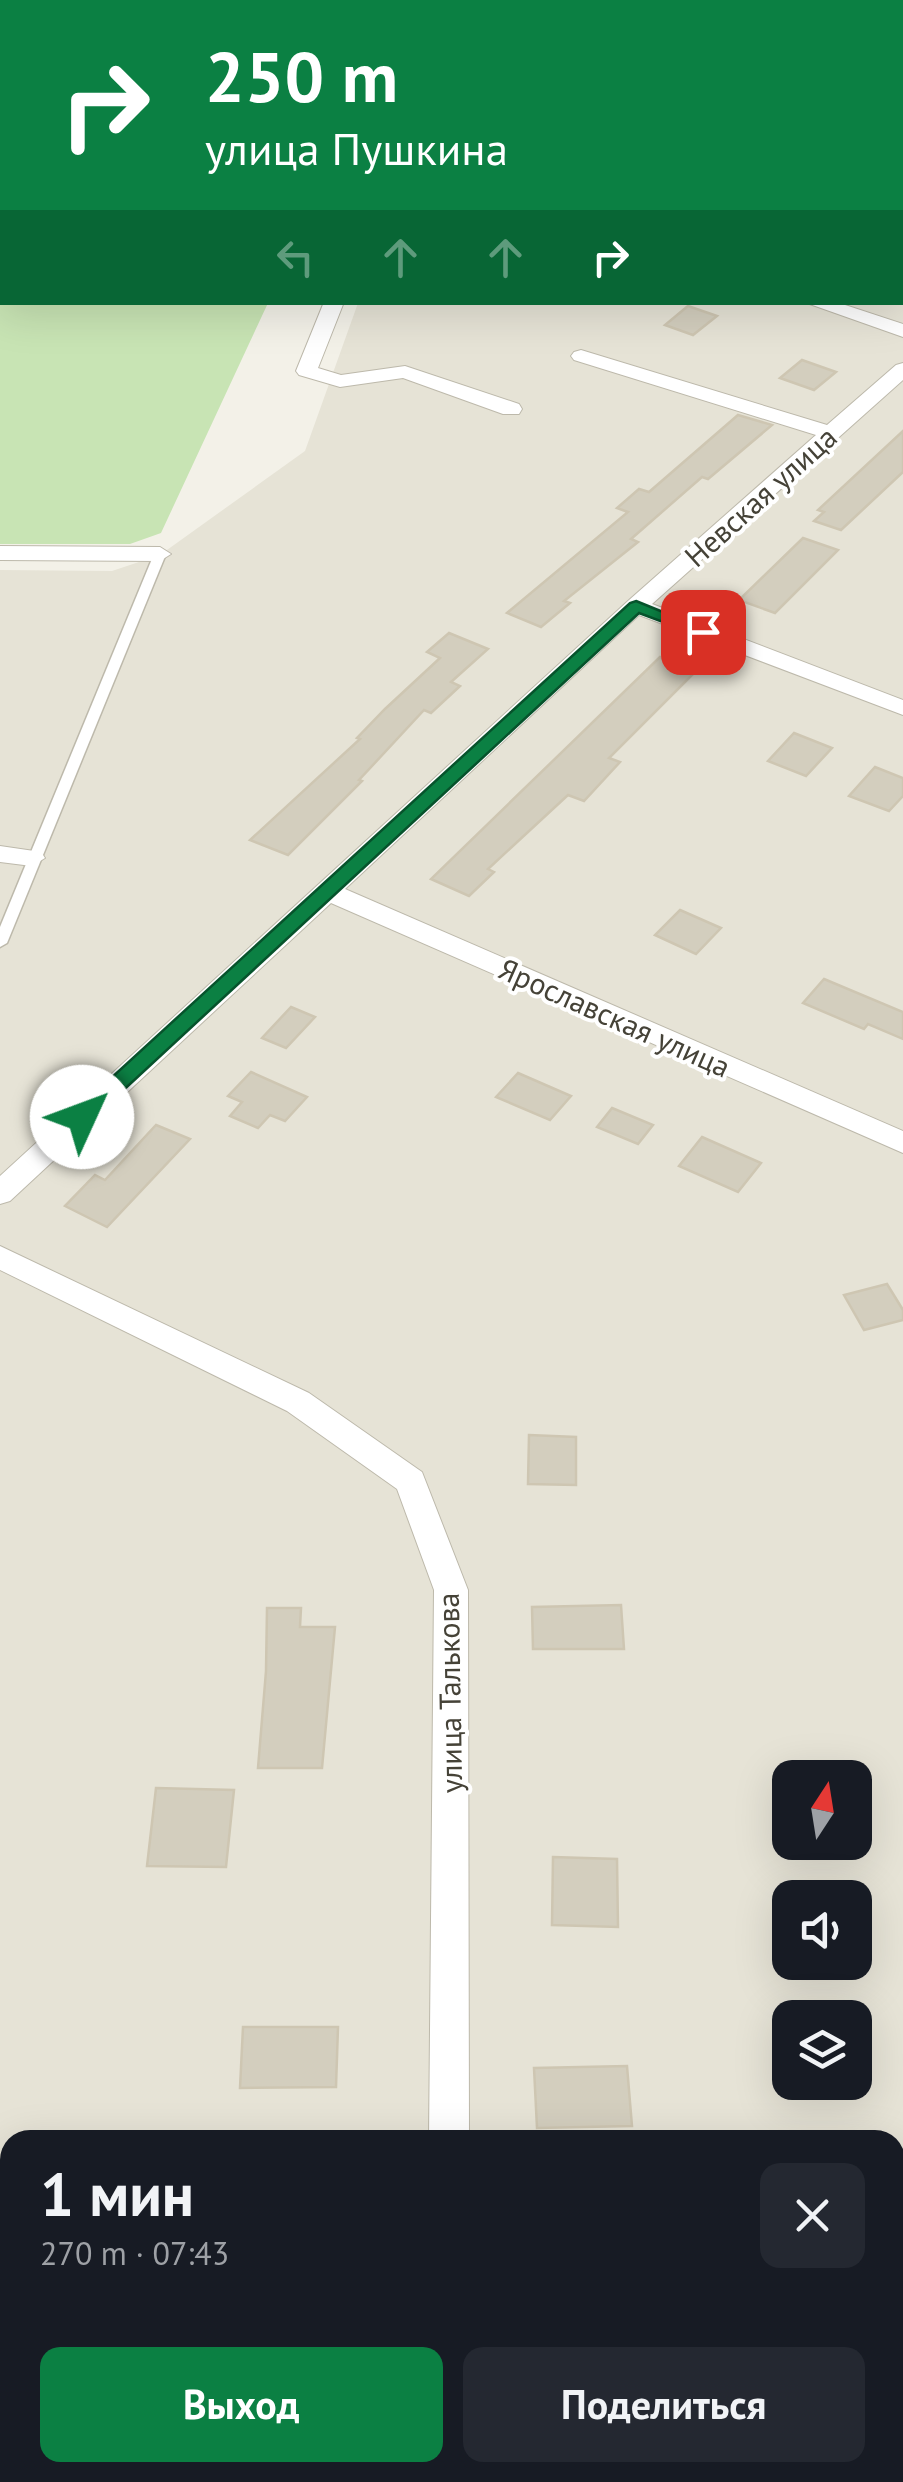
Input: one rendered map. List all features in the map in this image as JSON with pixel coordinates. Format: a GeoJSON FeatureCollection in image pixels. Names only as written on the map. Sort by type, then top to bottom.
{"type":"FeatureCollection","features":[{"type":"Feature","properties":{"kind":"street"},"geometry":{"type":"LineString","coordinates":[[333,305],[306,371],[340,382],[405,372],[511,409]]}},
{"type":"Feature","properties":{"kind":"street"},"geometry":{"type":"LineString","coordinates":[[834,305],[861,309],[903,331]]}},
{"type":"Feature","properties":{"kind":"street"},"geometry":{"type":"LineString","coordinates":[[581,356],[831,433]]}},
{"type":"Feature","properties":{"kind":"street","name":"Невская улица"},"geometry":{"type":"LineString","coordinates":[[0,1192],[636,606],[903,368]]}},
{"type":"Feature","properties":{"kind":"street"},"geometry":{"type":"LineString","coordinates":[[0,553],[160,554]]}},
{"type":"Feature","properties":{"kind":"street"},"geometry":{"type":"LineString","coordinates":[[636,606],[903,708]]}},
{"type":"Feature","properties":{"kind":"street"},"geometry":{"type":"LineString","coordinates":[[0,854],[32,858]]}},
{"type":"Feature","properties":{"kind":"street","name":"Ярославская улица"},"geometry":{"type":"LineString","coordinates":[[327,891],[903,1143]]}},
{"type":"Feature","properties":{"kind":"street","name":"улица Талькова"},"geometry":{"type":"LineString","coordinates":[[0,1257],[298,1402],[410,1481],[452,1590],[449,2130]]}},
{"type":"Feature","properties":{"kind":"lane"},"geometry":{"type":"LineString","coordinates":[[0,943],[160,554]]}},
{"type":"Feature","properties":{"kind":"shaded area"},"geometry":{"type":"Polygon","coordinates":[[[357,305],[903,305],[903,2130],[0,2130],[0,570],[112,571],[160,555],[305,451],[357,305]]]}},
{"type":"Feature","properties":{"kind":"green space"},"geometry":{"type":"Polygon","coordinates":[[[0,305],[267,305],[161,533],[130,544],[0,544],[0,305]]]}},
{"type":"Feature","properties":{"kind":"building"},"geometry":{"type":"Polygon","coordinates":[[[688,306],[717,316],[693,335],[665,325],[688,306]]]}},
{"type":"Feature","properties":{"kind":"building"},"geometry":{"type":"Polygon","coordinates":[[[802,360],[836,372],[814,390],[780,378],[802,360]]]}},
{"type":"Feature","properties":{"kind":"building"},"geometry":{"type":"Polygon","coordinates":[[[738,415],[772,425],[708,479],[702,477],[631,539],[638,542],[564,601],[570,603],[541,627],[507,613],[628,512],[617,508],[639,489],[649,492],[738,415]]]}},
{"type":"Feature","properties":{"kind":"building"},"geometry":{"type":"Polygon","coordinates":[[[903,431],[903,472],[841,530],[814,521],[824,512],[818,510],[903,431]]]}},
{"type":"Feature","properties":{"kind":"building"},"geometry":{"type":"Polygon","coordinates":[[[803,538],[838,550],[775,613],[739,600],[803,538]]]}},
{"type":"Feature","properties":{"kind":"building"},"geometry":{"type":"Polygon","coordinates":[[[449,633],[488,649],[451,682],[460,686],[431,713],[424,710],[359,780],[362,781],[288,855],[250,840],[360,739],[357,738],[385,709],[440,658],[427,652],[449,633]]]}},
{"type":"Feature","properties":{"kind":"building"},"geometry":{"type":"Polygon","coordinates":[[[660,657],[697,670],[609,758],[620,762],[584,801],[568,795],[488,869],[494,872],[469,896],[431,879],[660,657]]]}},
{"type":"Feature","properties":{"kind":"building"},"geometry":{"type":"Polygon","coordinates":[[[794,733],[832,748],[806,776],[768,761],[794,733]]]}},
{"type":"Feature","properties":{"kind":"building"},"geometry":{"type":"Polygon","coordinates":[[[875,767],[903,778],[903,796],[889,811],[849,796],[875,767]]]}},
{"type":"Feature","properties":{"kind":"building"},"geometry":{"type":"Polygon","coordinates":[[[680,910],[721,928],[696,954],[655,935],[680,910]]]}},
{"type":"Feature","properties":{"kind":"building"},"geometry":{"type":"Polygon","coordinates":[[[824,979],[903,1012],[903,1039],[868,1024],[864,1029],[803,1003],[824,979]]]}},
{"type":"Feature","properties":{"kind":"building"},"geometry":{"type":"Polygon","coordinates":[[[291,1007],[315,1017],[286,1048],[262,1038],[291,1007]]]}},
{"type":"Feature","properties":{"kind":"building"},"geometry":{"type":"Polygon","coordinates":[[[251,1072],[307,1097],[285,1121],[270,1115],[258,1128],[230,1116],[242,1102],[228,1096],[251,1072]]]}},
{"type":"Feature","properties":{"kind":"building"},"geometry":{"type":"Polygon","coordinates":[[[518,1073],[571,1096],[550,1120],[496,1097],[518,1073]]]}},
{"type":"Feature","properties":{"kind":"building"},"geometry":{"type":"Polygon","coordinates":[[[612,1108],[653,1125],[638,1144],[597,1127],[612,1108]]]}},
{"type":"Feature","properties":{"kind":"building"},"geometry":{"type":"Polygon","coordinates":[[[156,1125],[190,1139],[107,1227],[65,1206],[95,1175],[105,1180],[156,1125]]]}},
{"type":"Feature","properties":{"kind":"building"},"geometry":{"type":"Polygon","coordinates":[[[702,1137],[761,1163],[738,1192],[679,1166],[702,1137]]]}},
{"type":"Feature","properties":{"kind":"building"},"geometry":{"type":"Polygon","coordinates":[[[887,1284],[903,1310],[903,1320],[864,1330],[844,1295],[887,1284]]]}},
{"type":"Feature","properties":{"kind":"building"},"geometry":{"type":"Polygon","coordinates":[[[529,1435],[576,1437],[576,1485],[528,1484],[529,1435]]]}},
{"type":"Feature","properties":{"kind":"building"},"geometry":{"type":"Polygon","coordinates":[[[621,1605],[624,1649],[533,1649],[532,1607],[621,1605]]]}},
{"type":"Feature","properties":{"kind":"building"},"geometry":{"type":"Polygon","coordinates":[[[267,1608],[301,1608],[300,1627],[335,1627],[322,1768],[258,1768],[267,1608]]]}},
{"type":"Feature","properties":{"kind":"building"},"geometry":{"type":"Polygon","coordinates":[[[156,1788],[234,1790],[226,1867],[147,1866],[156,1788]]]}},
{"type":"Feature","properties":{"kind":"building"},"geometry":{"type":"Polygon","coordinates":[[[553,1857],[617,1859],[618,1927],[552,1925],[553,1857]]]}},
{"type":"Feature","properties":{"kind":"building"},"geometry":{"type":"Polygon","coordinates":[[[243,2027],[338,2027],[336,2087],[240,2088],[243,2027]]]}},
{"type":"Feature","properties":{"kind":"building"},"geometry":{"type":"Polygon","coordinates":[[[627,2066],[632,2126],[537,2128],[534,2068],[627,2066]]]}},
{"type":"Feature","properties":{"kind":"route"},"geometry":{"type":"LineString","coordinates":[[82,1117],[636,606],[703,632]]}}]}
